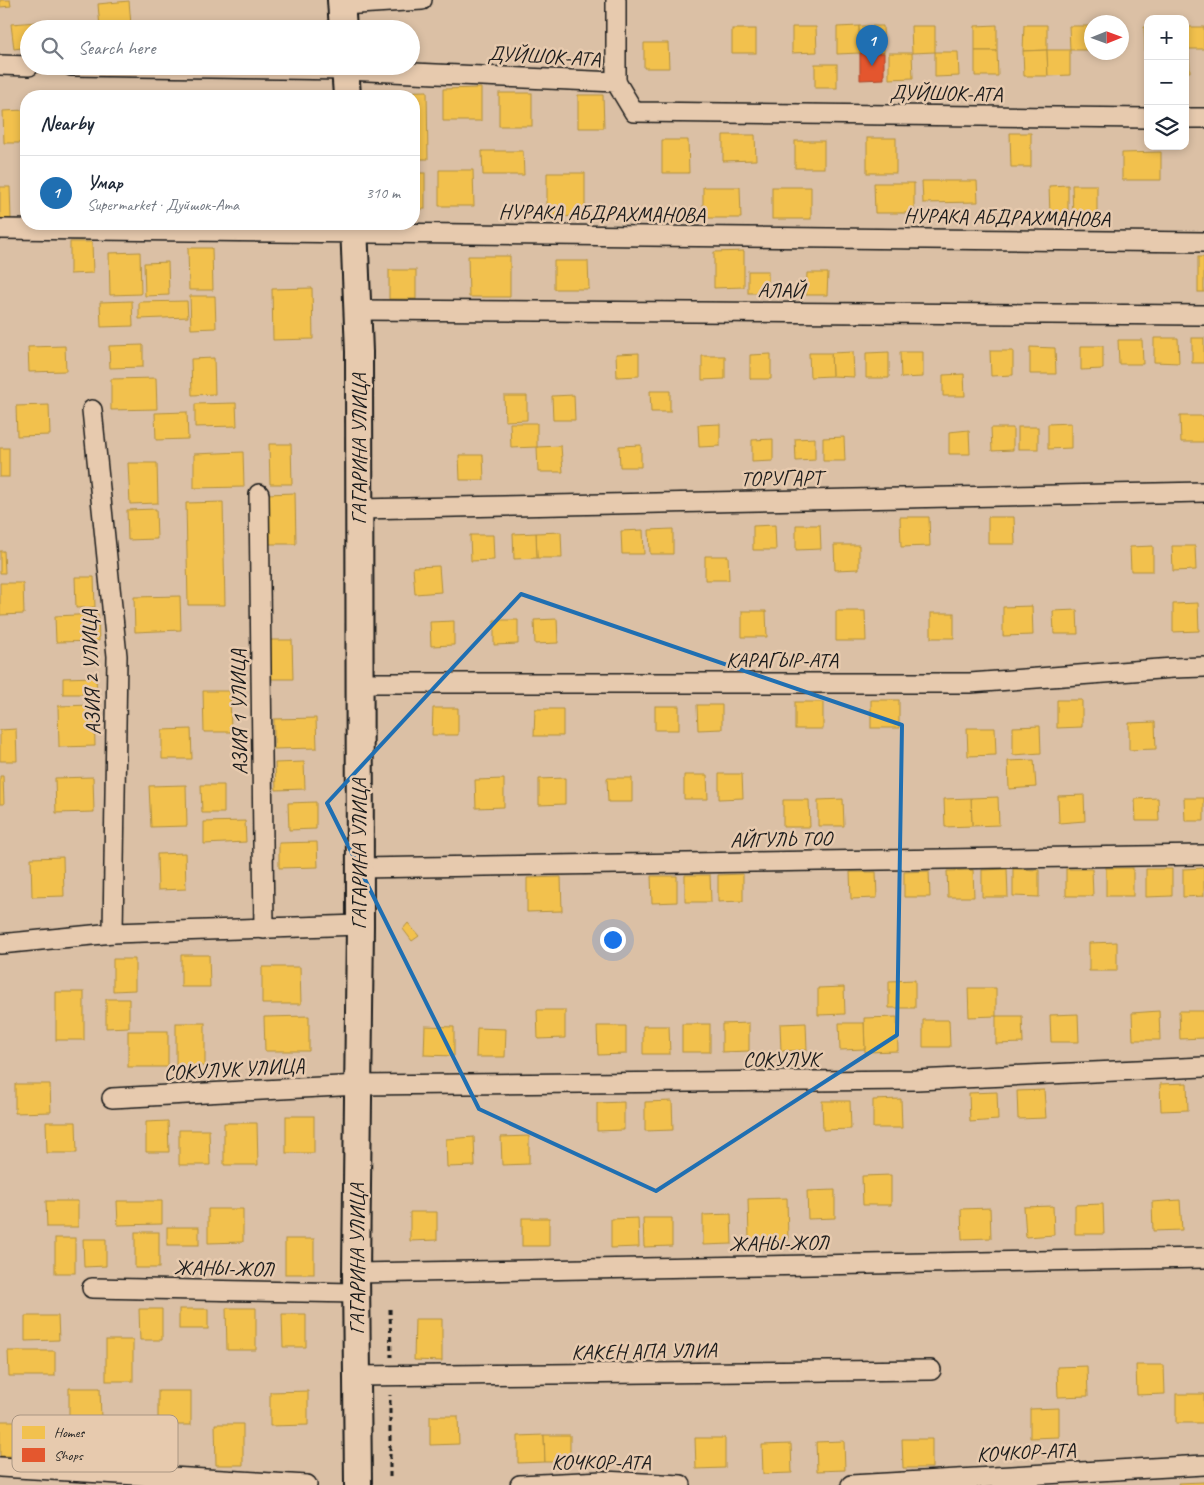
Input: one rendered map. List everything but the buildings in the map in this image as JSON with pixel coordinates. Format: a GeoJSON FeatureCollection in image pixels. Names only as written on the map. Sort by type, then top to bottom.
{"type":"FeatureCollection","features":[{"type":"Feature","properties":{"kind":"main road"},"geometry":{"type":"LineString","coordinates":[[345,75],[346,90]]}},
{"type":"Feature","properties":{"kind":"main road","name":"ГАГАРИНА УЛИЦА"},"geometry":{"type":"LineString","coordinates":[[354,230],[358,310],[359,509],[360,926],[356,1283],[358,1485]]}},
{"type":"Feature","properties":{"kind":"street"},"geometry":{"type":"LineString","coordinates":[[342,11],[422,0]]}},
{"type":"Feature","properties":{"kind":"street"},"geometry":{"type":"LineString","coordinates":[[616,0],[616,82]]}},
{"type":"Feature","properties":{"kind":"street"},"geometry":{"type":"LineString","coordinates":[[0,66],[20,66]]}},
{"type":"Feature","properties":{"kind":"street","name":"ДУЙШОК-АТА"},"geometry":{"type":"LineString","coordinates":[[420,72],[616,82],[634,112],[1144,118]]}},
{"type":"Feature","properties":{"kind":"street"},"geometry":{"type":"LineString","coordinates":[[1189,118],[1204,118]]}},
{"type":"Feature","properties":{"kind":"street","name":"НУРАКА АБДРАХМАНОВА"},"geometry":{"type":"LineString","coordinates":[[0,229],[20,229]]}},
{"type":"Feature","properties":{"kind":"street","name":"НУРАКА АБДРАХМАНОВА"},"geometry":{"type":"LineString","coordinates":[[420,229],[1204,242]]}},
{"type":"Feature","properties":{"kind":"street","name":"АЛАЙ"},"geometry":{"type":"LineString","coordinates":[[358,310],[1204,315]]}},
{"type":"Feature","properties":{"kind":"street","name":"АЗИЯ 2 УЛИЦА"},"geometry":{"type":"LineString","coordinates":[[92,410],[117,656],[113,933]]}},
{"type":"Feature","properties":{"kind":"street","name":"ТОРУГАРТ"},"geometry":{"type":"LineString","coordinates":[[359,509],[1204,492]]}},
{"type":"Feature","properties":{"kind":"street","name":"АЗИЯ 1 УЛИЦА"},"geometry":{"type":"LineString","coordinates":[[259,494],[264,929]]}},
{"type":"Feature","properties":{"kind":"street","name":"КАРАГЫР-АТА"},"geometry":{"type":"LineString","coordinates":[[359,683],[970,683],[1173,668],[1204,668]]}},
{"type":"Feature","properties":{"kind":"street","name":"АЙГУЛЬ ТОО"},"geometry":{"type":"LineString","coordinates":[[359,868],[1204,855]]}},
{"type":"Feature","properties":{"kind":"street"},"geometry":{"type":"LineString","coordinates":[[0,944],[113,933],[360,926]]}},
{"type":"Feature","properties":{"kind":"street","name":"СОКУЛУК"},"geometry":{"type":"LineString","coordinates":[[358,1085],[916,1080],[1204,1067]]}},
{"type":"Feature","properties":{"kind":"street","name":"СОКУЛУК УЛИЦА"},"geometry":{"type":"LineString","coordinates":[[112,1098],[358,1085]]}},
{"type":"Feature","properties":{"kind":"street","name":"ЖАНЫ-ЖОЛ"},"geometry":{"type":"LineString","coordinates":[[92,1288],[356,1283],[1204,1258]]}},
{"type":"Feature","properties":{"kind":"street","name":"КАКЕН АПА УЛИА"},"geometry":{"type":"LineString","coordinates":[[357,1376],[931,1370]]}},
{"type":"Feature","properties":{"kind":"street","name":"КОЧКОР-АТА"},"geometry":{"type":"LineString","coordinates":[[851,1485],[1204,1465]]}},
{"type":"Feature","properties":{"kind":"street"},"geometry":{"type":"LineString","coordinates":[[85,1472],[307,1485]]}},
{"type":"Feature","properties":{"kind":"street","name":"КОЧКОР-АТА"},"geometry":{"type":"LineString","coordinates":[[520,1485],[603,1481],[681,1485]]}},
{"type":"Feature","properties":{"kind":"path"},"geometry":{"type":"LineString","coordinates":[[390,1309],[390,1360]]}},
{"type":"Feature","properties":{"kind":"path"},"geometry":{"type":"LineString","coordinates":[[390,1386],[390,1477]]}},
{"type":"Feature","properties":{"kind":"highlighted area"},"geometry":{"type":"Polygon","coordinates":[[[521,594],[902,725],[897,1035],[656,1191],[479,1109],[327,803],[521,594]]]}},
{"type":"Feature","properties":{"kind":"place","name":"Умар"},"geometry":{"type":"Point","coordinates":[872,66]}}]}
